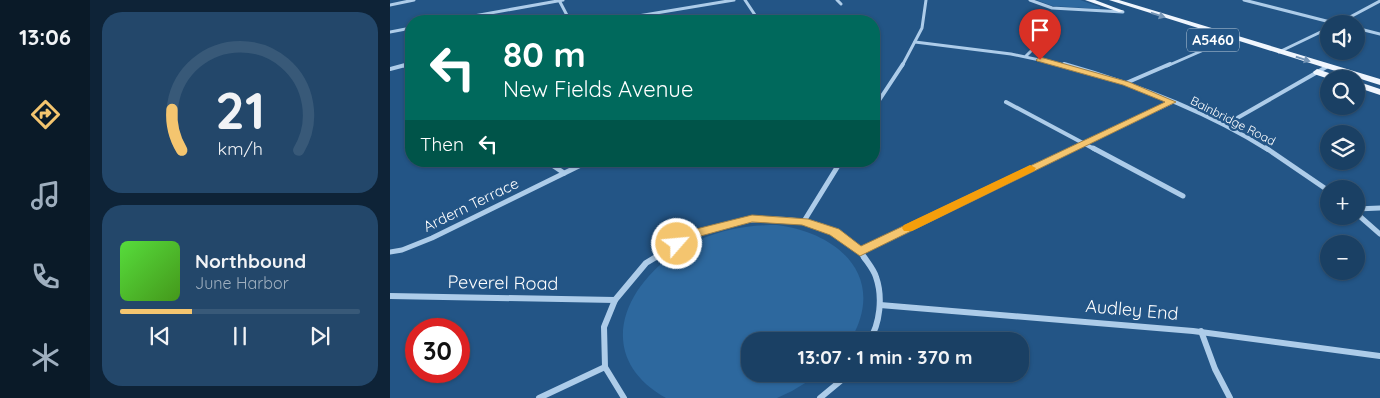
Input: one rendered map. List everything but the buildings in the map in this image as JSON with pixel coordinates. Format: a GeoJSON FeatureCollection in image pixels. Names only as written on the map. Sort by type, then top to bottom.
{"type":"FeatureCollection","features":[{"type":"Feature","properties":{"kind":"main road","name":"A5460"},"geometry":{"type":"LineString","coordinates":[[1088,0],[1318,73]]}},
{"type":"Feature","properties":{"kind":"main road","name":"A5460"},"geometry":{"type":"LineString","coordinates":[[1112,0],[1380,82]]}},
{"type":"Feature","properties":{"kind":"main road"},"geometry":{"type":"LineString","coordinates":[[1365,87],[1380,92]]}},
{"type":"Feature","properties":{"kind":"street"},"geometry":{"type":"LineString","coordinates":[[390,5],[414,0]]}},
{"type":"Feature","properties":{"kind":"street"},"geometry":{"type":"LineString","coordinates":[[479,15],[560,0],[567,15]]}},
{"type":"Feature","properties":{"kind":"street"},"geometry":{"type":"LineString","coordinates":[[653,15],[734,0]]}},
{"type":"Feature","properties":{"kind":"street"},"geometry":{"type":"LineString","coordinates":[[745,0],[754,15]]}},
{"type":"Feature","properties":{"kind":"street"},"geometry":{"type":"LineString","coordinates":[[837,0],[841,4]]}},
{"type":"Feature","properties":{"kind":"street"},"geometry":{"type":"LineString","coordinates":[[880,97],[915,42],[925,18],[926,0]]}},
{"type":"Feature","properties":{"kind":"street"},"geometry":{"type":"LineString","coordinates":[[1030,0],[1052,8],[1123,12]]}},
{"type":"Feature","properties":{"kind":"street"},"geometry":{"type":"LineString","coordinates":[[1244,0],[1320,20]]}},
{"type":"Feature","properties":{"kind":"street"},"geometry":{"type":"LineString","coordinates":[[1354,15],[1380,1]]}},
{"type":"Feature","properties":{"kind":"street"},"geometry":{"type":"LineString","coordinates":[[390,32],[405,29]]}},
{"type":"Feature","properties":{"kind":"street"},"geometry":{"type":"LineString","coordinates":[[1365,30],[1380,34]]}},
{"type":"Feature","properties":{"kind":"street"},"geometry":{"type":"LineString","coordinates":[[1279,52],[1320,32]]}},
{"type":"Feature","properties":{"kind":"street"},"geometry":{"type":"LineString","coordinates":[[1026,56],[1044,38]]}},
{"type":"Feature","properties":{"kind":"street","name":"Bainbridge Road"},"geometry":{"type":"LineString","coordinates":[[915,42],[1026,56],[1126,84],[1225,126],[1266,148],[1320,185]]}},
{"type":"Feature","properties":{"kind":"street"},"geometry":{"type":"LineString","coordinates":[[1126,84],[1222,42]]}},
{"type":"Feature","properties":{"kind":"street"},"geometry":{"type":"LineString","coordinates":[[390,69],[405,65]]}},
{"type":"Feature","properties":{"kind":"street"},"geometry":{"type":"LineString","coordinates":[[1225,126],[1328,66]]}},
{"type":"Feature","properties":{"kind":"street"},"geometry":{"type":"LineString","coordinates":[[1006,102],[1183,196]]}},
{"type":"Feature","properties":{"kind":"street"},"geometry":{"type":"LineString","coordinates":[[860,251],[1172,102]]}},
{"type":"Feature","properties":{"kind":"street"},"geometry":{"type":"LineString","coordinates":[[555,167],[564,173]]}},
{"type":"Feature","properties":{"kind":"street","name":"Ardern Terrace"},"geometry":{"type":"LineString","coordinates":[[390,252],[402,250],[432,238],[576,167]]}},
{"type":"Feature","properties":{"kind":"street"},"geometry":{"type":"LineString","coordinates":[[804,221],[837,167]]}},
{"type":"Feature","properties":{"kind":"street"},"geometry":{"type":"LineString","coordinates":[[1365,210],[1380,208]]}},
{"type":"Feature","properties":{"kind":"street"},"geometry":{"type":"LineString","coordinates":[[624,398],[604,367],[604,327],[615,300],[646,263],[692,234],[752,218],[804,221],[835,232],[860,251],[876,277],[880,305],[875,332]]}},
{"type":"Feature","properties":{"kind":"street"},"geometry":{"type":"LineString","coordinates":[[1365,220],[1380,234]]}},
{"type":"Feature","properties":{"kind":"street","name":"Peverel Road"},"geometry":{"type":"LineString","coordinates":[[390,296],[615,300]]}},
{"type":"Feature","properties":{"kind":"street","name":"Audley End"},"geometry":{"type":"LineString","coordinates":[[880,305],[1201,331],[1288,341],[1380,356]]}},
{"type":"Feature","properties":{"kind":"street"},"geometry":{"type":"LineString","coordinates":[[1201,331],[1215,369],[1230,398]]}},
{"type":"Feature","properties":{"kind":"street"},"geometry":{"type":"LineString","coordinates":[[539,398],[604,367]]}},
{"type":"Feature","properties":{"kind":"street"},"geometry":{"type":"LineString","coordinates":[[823,397],[840,382]]}},
{"type":"Feature","properties":{"kind":"shaded area"},"geometry":{"type":"Polygon","coordinates":[[[1036,0],[1080,0],[1100,7],[1100,9],[1053,6],[1036,0]]]}},
{"type":"Feature","properties":{"kind":"shaded area"},"geometry":{"type":"Polygon","coordinates":[[[777,225],[820,237],[837,248],[851,262],[860,278],[863,297],[860,318],[854,332],[741,332],[741,382],[807,382],[777,398],[666,398],[641,379],[627,358],[623,336],[627,313],[637,291],[654,271],[675,254],[699,240],[737,228],[777,225]]]}},
{"type":"Feature","properties":{"kind":"slow traffic"},"geometry":{"type":"LineString","coordinates":[[908,228],[1030,168]]}},
{"type":"Feature","properties":{"kind":"route"},"geometry":{"type":"LineString","coordinates":[[677,244],[692,234],[752,218],[804,221],[835,232],[860,251],[1172,102],[1126,84],[1040,60]]}}]}
